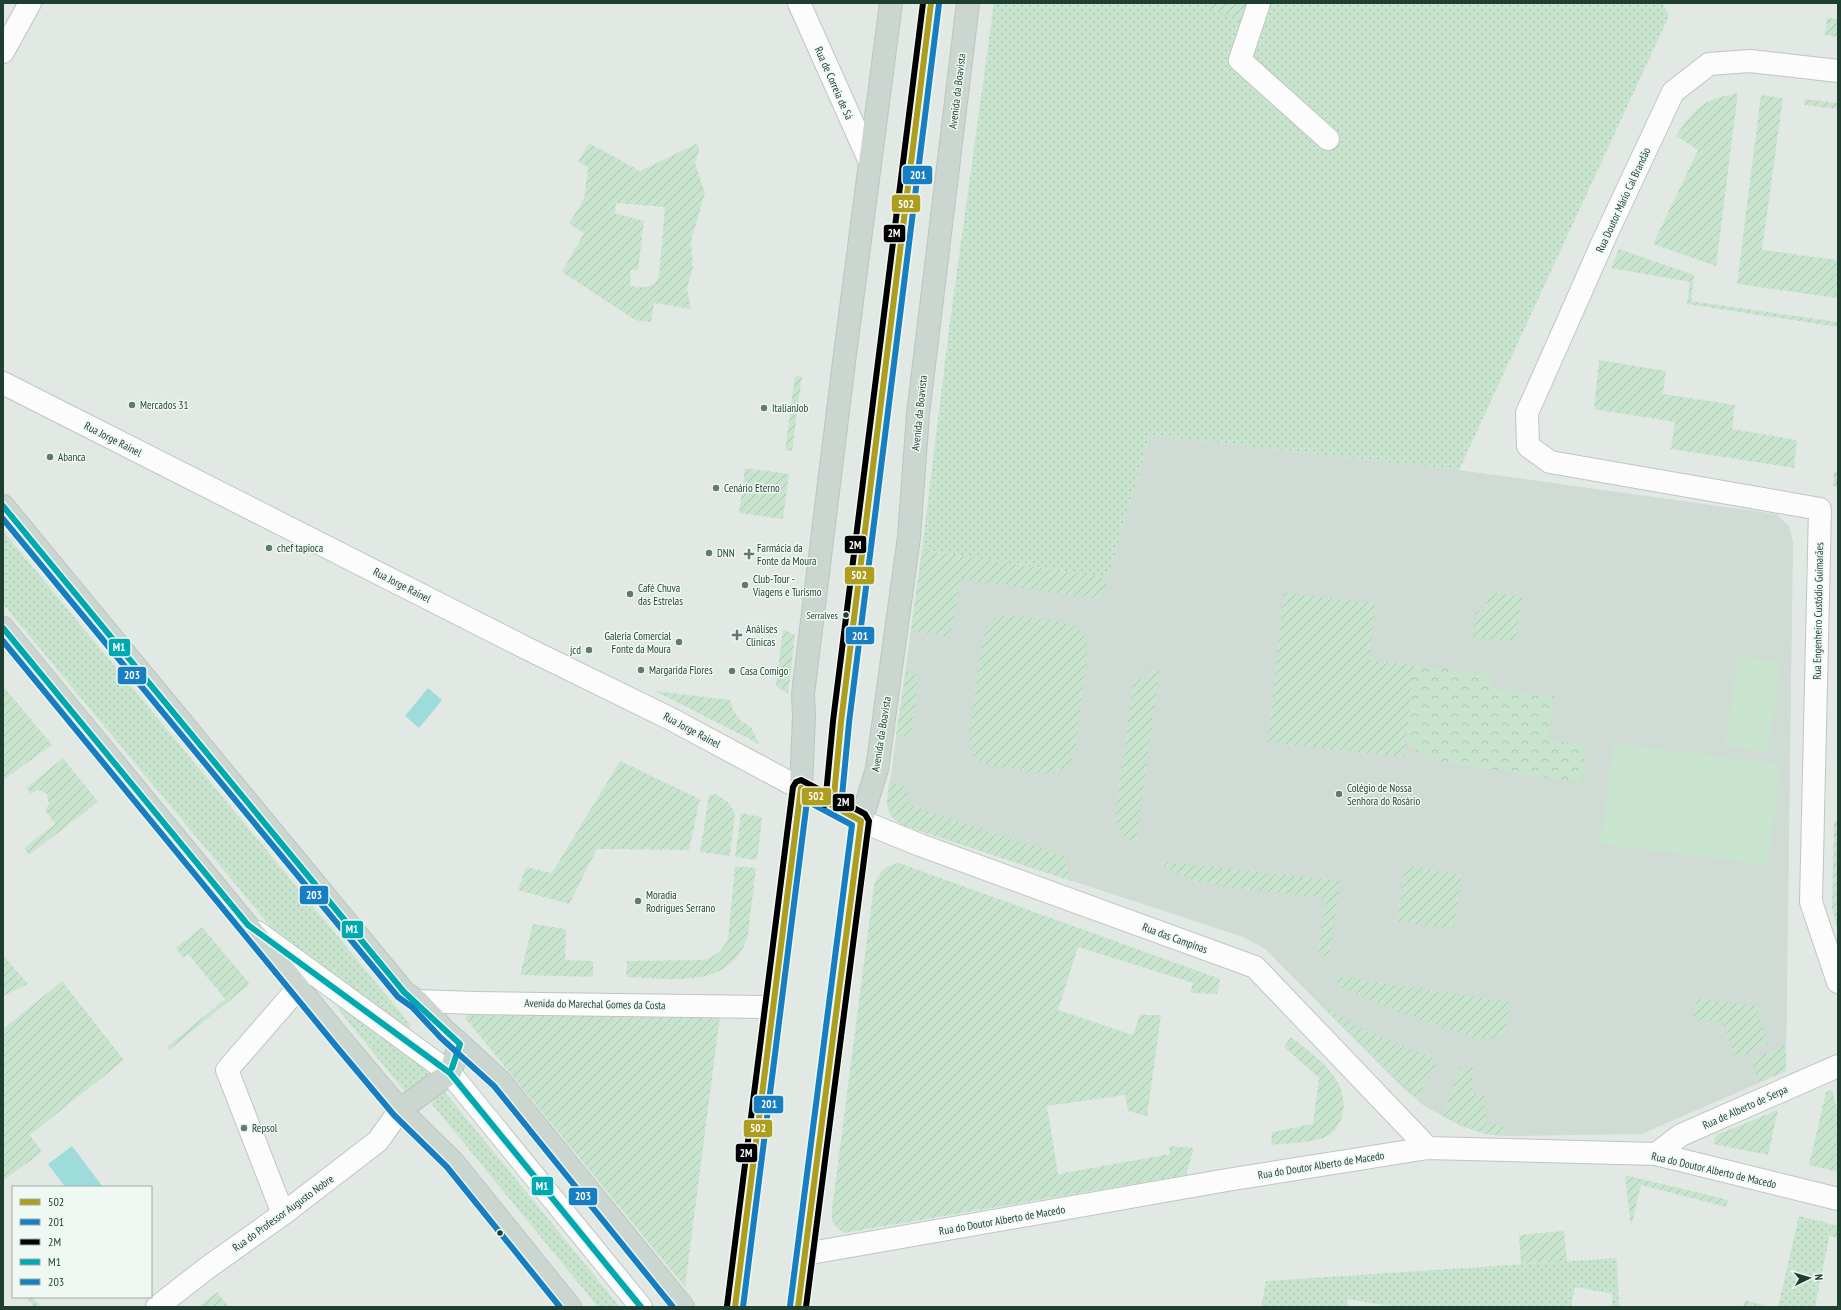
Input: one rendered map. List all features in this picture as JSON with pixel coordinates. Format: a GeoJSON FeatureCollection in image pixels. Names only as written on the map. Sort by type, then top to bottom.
{"type":"FeatureCollection","features":[{"type":"Feature","properties":{"kind":"main road"},"geometry":{"type":"LineString","coordinates":[[735,1307],[801,788],[804,717],[803,694],[891,3]]}},
{"type":"Feature","properties":{"kind":"main road","name":"Avenida da Boavista"},"geometry":{"type":"LineString","coordinates":[[798,1307],[861,820],[877,769],[909,537],[918,414],[968,3]]}},
{"type":"Feature","properties":{"kind":"main road"},"geometry":{"type":"LineString","coordinates":[[3,506],[404,992],[417,1000],[454,1039],[500,1081],[683,1307]]}},
{"type":"Feature","properties":{"kind":"main road"},"geometry":{"type":"LineString","coordinates":[[3,628],[400,1110],[453,1162],[570,1307]]}},
{"type":"Feature","properties":{"kind":"main road"},"geometry":{"type":"LineString","coordinates":[[400,1110],[450,1073],[454,1039]]}},
{"type":"Feature","properties":{"kind":"street"},"geometry":{"type":"LineString","coordinates":[[3,52],[30,3]]}},
{"type":"Feature","properties":{"kind":"street","name":"Rua de Correia de Sá"},"geometry":{"type":"LineString","coordinates":[[799,3],[870,162]]}},
{"type":"Feature","properties":{"kind":"street"},"geometry":{"type":"LineString","coordinates":[[833,806],[841,722],[931,3]]}},
{"type":"Feature","properties":{"kind":"street"},"geometry":{"type":"LineString","coordinates":[[1259,3],[1240,60],[1328,139]]}},
{"type":"Feature","properties":{"kind":"street","name":"Rua Doutor Mário Cal Brandão"},"geometry":{"type":"LineString","coordinates":[[1550,462],[1528,446],[1526,413],[1606,235],[1673,92],[1709,64],[1750,61],[1838,71]]}},
{"type":"Feature","properties":{"kind":"street","name":"Rua Jorge Rainel"},"geometry":{"type":"LineString","coordinates":[[3,383],[495,632],[671,719],[801,788]]}},
{"type":"Feature","properties":{"kind":"street","name":"Rua Engenheiro Custódio Guimarães"},"geometry":{"type":"LineString","coordinates":[[1550,462],[1820,509],[1811,902],[1838,982]]}},
{"type":"Feature","properties":{"kind":"street"},"geometry":{"type":"LineString","coordinates":[[801,788],[861,820]]}},
{"type":"Feature","properties":{"kind":"street","name":"Rua das Campinas"},"geometry":{"type":"LineString","coordinates":[[861,820],[928,847],[1255,967],[1428,1148]]}},
{"type":"Feature","properties":{"kind":"street"},"geometry":{"type":"LineString","coordinates":[[248,925],[450,1073],[641,1307]]}},
{"type":"Feature","properties":{"kind":"street"},"geometry":{"type":"LineString","coordinates":[[283,1214],[227,1070],[299,988]]}},
{"type":"Feature","properties":{"kind":"street","name":"Avenida do Marechal Gomes da Costa"},"geometry":{"type":"LineString","coordinates":[[417,1000],[468,1003],[773,1007]]}},
{"type":"Feature","properties":{"kind":"street","name":"Rua de Alberto de Serpa"},"geometry":{"type":"LineString","coordinates":[[1656,1154],[1682,1135],[1838,1066]]}},
{"type":"Feature","properties":{"kind":"street","name":"Rua do Professor Augusto Nobre"},"geometry":{"type":"LineString","coordinates":[[157,1307],[207,1268],[283,1214],[378,1141],[400,1110]]}},
{"type":"Feature","properties":{"kind":"street","name":"Rua do Doutor Alberto de Macedo"},"geometry":{"type":"LineString","coordinates":[[805,1254],[1227,1180],[1428,1148],[1656,1154],[1838,1199]]}},
{"type":"Feature","properties":{"kind":"shaded area","name":"Colégio de Nossa Senhora do Rosário"},"geometry":{"type":"Polygon","coordinates":[[[1150,435],[1459,470],[1776,514],[1789,526],[1793,542],[1786,1071],[1642,1134],[1504,1136],[1486,1134],[1461,1126],[1423,1105],[1401,1086],[1264,948],[1243,937],[902,825],[891,816],[887,804],[922,550],[1108,578],[1150,435]]]}},
{"type":"Feature","properties":{"kind":"green space"},"geometry":{"type":"Polygon","coordinates":[[[994,3],[1662,3],[1669,16],[1459,470],[1150,435],[1108,578],[922,550],[949,329],[994,3]]]}},
{"type":"Feature","properties":{"kind":"green space"},"geometry":{"type":"Polygon","coordinates":[[[1212,3],[1254,3],[1245,23],[1210,9],[1212,3]]]}},
{"type":"Feature","properties":{"kind":"green space"},"geometry":{"type":"Polygon","coordinates":[[[1827,18],[1838,19],[1838,37],[1825,35],[1827,18]]]}},
{"type":"Feature","properties":{"kind":"green space"},"geometry":{"type":"Polygon","coordinates":[[[1738,93],[1716,266],[1653,244],[1698,150],[1676,136],[1689,118],[1701,106],[1717,98],[1738,93]]]}},
{"type":"Feature","properties":{"kind":"green space"},"geometry":{"type":"Polygon","coordinates":[[[1761,95],[1783,98],[1762,250],[1838,260],[1838,298],[1737,284],[1761,95]]]}},
{"type":"Feature","properties":{"kind":"green space"},"geometry":{"type":"Polygon","coordinates":[[[1805,99],[1838,103],[1838,109],[1804,105],[1805,99]]]}},
{"type":"Feature","properties":{"kind":"green space"},"geometry":{"type":"Polygon","coordinates":[[[589,143],[640,171],[698,143],[699,151],[695,163],[705,193],[691,241],[693,267],[687,289],[691,309],[654,303],[651,322],[635,320],[562,272],[584,233],[569,224],[584,199],[588,167],[578,162],[589,143]],[[616,203],[615,213],[644,221],[638,270],[631,270],[630,286],[651,286],[659,276],[665,207],[616,203]]]}},
{"type":"Feature","properties":{"kind":"green space"},"geometry":{"type":"Polygon","coordinates":[[[1619,249],[1694,275],[1691,301],[1838,322],[1838,327],[1687,304],[1690,282],[1611,268],[1619,249]]]}},
{"type":"Feature","properties":{"kind":"green space"},"geometry":{"type":"Polygon","coordinates":[[[1599,360],[1666,371],[1663,394],[1735,405],[1732,429],[1797,440],[1794,468],[1671,449],[1675,422],[1594,409],[1599,360]]]}},
{"type":"Feature","properties":{"kind":"green space"},"geometry":{"type":"Polygon","coordinates":[[[795,376],[802,376],[792,451],[785,450],[795,376]]]}},
{"type":"Feature","properties":{"kind":"green space"},"geometry":{"type":"Polygon","coordinates":[[[745,468],[789,474],[783,519],[739,513],[745,468]]]}},
{"type":"Feature","properties":{"kind":"green space"},"geometry":{"type":"Polygon","coordinates":[[[1834,471],[1838,472],[1838,487],[1833,486],[1834,471]]]}},
{"type":"Feature","properties":{"kind":"green space"},"geometry":{"type":"Polygon","coordinates":[[[3,531],[410,1024],[409,1029],[407,1030],[275,932],[3,604],[3,531]]]}},
{"type":"Feature","properties":{"kind":"green space"},"geometry":{"type":"Polygon","coordinates":[[[922,550],[1108,578],[1100,599],[960,579],[950,637],[911,630],[922,550]]]}},
{"type":"Feature","properties":{"kind":"green space"},"geometry":{"type":"Polygon","coordinates":[[[1488,592],[1522,596],[1516,642],[1473,637],[1476,611],[1485,612],[1488,592]]]}},
{"type":"Feature","properties":{"kind":"green space"},"geometry":{"type":"Polygon","coordinates":[[[1284,593],[1375,603],[1369,660],[1414,665],[1404,757],[1268,742],[1284,593]]]}},
{"type":"Feature","properties":{"kind":"green space"},"geometry":{"type":"Polygon","coordinates":[[[1000,616],[1016,616],[1065,622],[1081,630],[1087,642],[1087,654],[1075,752],[1067,767],[1043,774],[989,765],[977,761],[971,749],[969,732],[984,636],[990,625],[1000,616]]]}},
{"type":"Feature","properties":{"kind":"green space"},"geometry":{"type":"Polygon","coordinates":[[[783,629],[795,635],[788,694],[776,686],[783,629]]]}},
{"type":"Feature","properties":{"kind":"green space"},"geometry":{"type":"Polygon","coordinates":[[[1738,656],[1781,662],[1768,752],[1725,746],[1738,656]]]}},
{"type":"Feature","properties":{"kind":"green space"},"geometry":{"type":"Polygon","coordinates":[[[1414,665],[1492,675],[1491,688],[1554,696],[1548,740],[1586,745],[1582,783],[1434,761],[1417,752],[1409,743],[1407,736],[1408,705],[1414,665]]]}},
{"type":"Feature","properties":{"kind":"green space"},"geometry":{"type":"Polygon","coordinates":[[[1149,669],[1159,671],[1136,843],[1120,831],[1117,823],[1116,811],[1134,678],[1148,680],[1149,669]]]}},
{"type":"Feature","properties":{"kind":"green space"},"geometry":{"type":"Polygon","coordinates":[[[906,670],[918,677],[911,736],[896,734],[906,670]]]}},
{"type":"Feature","properties":{"kind":"green space"},"geometry":{"type":"Polygon","coordinates":[[[3,686],[52,745],[3,780],[3,686]]]}},
{"type":"Feature","properties":{"kind":"green space"},"geometry":{"type":"Polygon","coordinates":[[[655,691],[730,700],[733,710],[741,721],[751,727],[759,744],[655,691]]]}},
{"type":"Feature","properties":{"kind":"green space"},"geometry":{"type":"Polygon","coordinates":[[[1613,743],[1781,764],[1768,865],[1600,844],[1613,743]]]}},
{"type":"Feature","properties":{"kind":"green space"},"geometry":{"type":"Polygon","coordinates":[[[63,758],[98,802],[29,855],[24,848],[55,824],[45,810],[49,804],[47,794],[35,791],[31,794],[26,788],[63,758]]]}},
{"type":"Feature","properties":{"kind":"green space"},"geometry":{"type":"Polygon","coordinates":[[[620,761],[700,799],[689,850],[597,849],[569,904],[518,890],[526,867],[552,873],[620,761]]]}},
{"type":"Feature","properties":{"kind":"green space"},"geometry":{"type":"Polygon","coordinates":[[[889,783],[907,786],[908,805],[1065,856],[1071,881],[902,825],[889,811],[887,797],[889,783]]]}},
{"type":"Feature","properties":{"kind":"green space"},"geometry":{"type":"Polygon","coordinates":[[[716,794],[728,802],[735,813],[730,856],[700,852],[709,795],[716,794]]]}},
{"type":"Feature","properties":{"kind":"green space"},"geometry":{"type":"Polygon","coordinates":[[[741,813],[762,817],[757,860],[735,857],[741,813]]]}},
{"type":"Feature","properties":{"kind":"green space"},"geometry":{"type":"Polygon","coordinates":[[[1834,821],[1838,821],[1838,932],[1832,908],[1834,821]]]}},
{"type":"Feature","properties":{"kind":"green space"},"geometry":{"type":"Polygon","coordinates":[[[1157,861],[1340,881],[1329,957],[1318,955],[1326,898],[1224,887],[1198,881],[1175,872],[1157,861]]]}},
{"type":"Feature","properties":{"kind":"green space"},"geometry":{"type":"Polygon","coordinates":[[[899,863],[1220,979],[1217,994],[1190,993],[1193,983],[1078,947],[1058,1010],[1133,1035],[1140,1015],[1161,1015],[1147,1116],[1128,1111],[1125,1095],[1047,1106],[1058,1174],[1170,1154],[1169,1146],[1194,1148],[1186,1175],[844,1233],[835,1225],[832,1220],[832,1209],[874,885],[878,876],[883,870],[899,863]]]}},
{"type":"Feature","properties":{"kind":"green space"},"geometry":{"type":"Polygon","coordinates":[[[735,866],[756,868],[748,933],[739,955],[727,967],[713,974],[696,978],[661,979],[626,977],[627,961],[703,960],[712,957],[721,950],[728,939],[735,866]]]}},
{"type":"Feature","properties":{"kind":"green space"},"geometry":{"type":"Polygon","coordinates":[[[1406,866],[1462,875],[1453,929],[1397,921],[1406,866]]]}},
{"type":"Feature","properties":{"kind":"green space"},"geometry":{"type":"Polygon","coordinates":[[[533,924],[566,929],[565,960],[593,961],[593,977],[520,975],[533,924]]]}},
{"type":"Feature","properties":{"kind":"green space"},"geometry":{"type":"Polygon","coordinates":[[[202,927],[250,984],[169,1050],[167,1047],[225,999],[188,954],[183,958],[176,948],[202,927]]]}},
{"type":"Feature","properties":{"kind":"green space"},"geometry":{"type":"Polygon","coordinates":[[[3,955],[28,984],[3,996],[3,955]]]}},
{"type":"Feature","properties":{"kind":"green space"},"geometry":{"type":"Polygon","coordinates":[[[1335,976],[1510,1002],[1505,1033],[1492,1039],[1478,1039],[1406,1015],[1341,987],[1335,976]]]}},
{"type":"Feature","properties":{"kind":"green space"},"geometry":{"type":"Polygon","coordinates":[[[62,981],[124,1060],[30,1135],[42,1152],[3,1181],[3,1029],[62,981]]]}},
{"type":"Feature","properties":{"kind":"green space"},"geometry":{"type":"Polygon","coordinates":[[[1697,998],[1755,1006],[1768,1043],[1736,1059],[1723,1022],[1693,1020],[1697,998]]]}},
{"type":"Feature","properties":{"kind":"green space"},"geometry":{"type":"Polygon","coordinates":[[[1319,1003],[1364,1030],[1438,1060],[1416,1099],[1319,1003]]]}},
{"type":"Feature","properties":{"kind":"green space"},"geometry":{"type":"Polygon","coordinates":[[[340,1005],[417,1058],[429,1074],[406,1093],[339,1010],[338,1007],[340,1005]]]}},
{"type":"Feature","properties":{"kind":"green space"},"geometry":{"type":"Polygon","coordinates":[[[469,1011],[720,1016],[685,1287],[465,1018],[469,1011]]]}},
{"type":"Feature","properties":{"kind":"green space"},"geometry":{"type":"Polygon","coordinates":[[[1291,1037],[1320,1061],[1337,1080],[1342,1091],[1344,1103],[1342,1116],[1335,1130],[1328,1136],[1316,1140],[1271,1145],[1272,1132],[1313,1124],[1319,1078],[1284,1047],[1291,1037]]]}},
{"type":"Feature","properties":{"kind":"green space"},"geometry":{"type":"Polygon","coordinates":[[[1786,1045],[1786,1071],[1760,1082],[1750,1061],[1786,1045]]]}},
{"type":"Feature","properties":{"kind":"green space"},"geometry":{"type":"Polygon","coordinates":[[[1473,1067],[1472,1094],[1484,1094],[1487,1125],[1503,1124],[1504,1136],[1472,1129],[1442,1116],[1461,1068],[1473,1067]]]}},
{"type":"Feature","properties":{"kind":"green space"},"geometry":{"type":"Polygon","coordinates":[[[1832,1090],[1838,1114],[1838,1172],[1809,1165],[1826,1092],[1832,1090]]]}},
{"type":"Feature","properties":{"kind":"green space"},"geometry":{"type":"Polygon","coordinates":[[[444,1091],[620,1307],[598,1307],[431,1103],[444,1091]]]}},
{"type":"Feature","properties":{"kind":"green space"},"geometry":{"type":"Polygon","coordinates":[[[1778,1110],[1768,1155],[1713,1144],[1716,1135],[1778,1110]]]}},
{"type":"Feature","properties":{"kind":"green space"},"geometry":{"type":"Polygon","coordinates":[[[1625,1175],[1728,1200],[1726,1207],[1641,1185],[1631,1227],[1625,1175]]]}},
{"type":"Feature","properties":{"kind":"green space"},"geometry":{"type":"Polygon","coordinates":[[[1799,1216],[1832,1224],[1815,1307],[1778,1307],[1799,1216]]]}},
{"type":"Feature","properties":{"kind":"green space"},"geometry":{"type":"Polygon","coordinates":[[[1832,1224],[1838,1226],[1838,1238],[1830,1236],[1832,1224]]]}},
{"type":"Feature","properties":{"kind":"green space"},"geometry":{"type":"Polygon","coordinates":[[[1564,1231],[1567,1261],[1521,1264],[1519,1235],[1564,1231]]]}},
{"type":"Feature","properties":{"kind":"green space"},"geometry":{"type":"Polygon","coordinates":[[[1617,1258],[1619,1307],[1611,1307],[1613,1294],[1575,1287],[1571,1307],[1394,1307],[1348,1299],[1347,1307],[1261,1307],[1266,1281],[1617,1258]]]}},
{"type":"Feature","properties":{"kind":"green space"},"geometry":{"type":"Polygon","coordinates":[[[217,1292],[229,1307],[198,1307],[217,1292]]]}},
{"type":"Feature","properties":{"kind":"green space"},"geometry":{"type":"Polygon","coordinates":[[[27,1298],[33,1298],[41,1307],[34,1307],[27,1298]]]}},
{"type":"Feature","properties":{"kind":"green space"},"geometry":{"type":"Polygon","coordinates":[[[1745,1300],[1770,1307],[1743,1307],[1745,1300]]]}},
{"type":"Feature","properties":{"kind":"water"},"geometry":{"type":"Polygon","coordinates":[[[428,688],[442,700],[419,728],[405,716],[428,688]]]}},
{"type":"Feature","properties":{"kind":"water"},"geometry":{"type":"Polygon","coordinates":[[[72,1146],[102,1186],[64,1186],[48,1164],[72,1146]]]}},
{"type":"Feature","properties":{"kind":"transit line","name":"2M"},"geometry":{"type":"LineString","coordinates":[[825,805],[833,721],[923,3]]}},
{"type":"Feature","properties":{"kind":"transit line","name":"502"},"geometry":{"type":"LineString","coordinates":[[833,806],[841,722],[931,3]]}},
{"type":"Feature","properties":{"kind":"transit line","name":"201"},"geometry":{"type":"LineString","coordinates":[[841,807],[849,723],[939,4]]}},
{"type":"Feature","properties":{"kind":"transit line","name":"M1"},"geometry":{"type":"LineString","coordinates":[[3,506],[404,992],[460,1044],[452,1068]]}},
{"type":"Feature","properties":{"kind":"transit line","name":"203"},"geometry":{"type":"LineString","coordinates":[[3,519],[398,997],[412,1007],[441,1038],[494,1086],[673,1307]]}},
{"type":"Feature","properties":{"kind":"transit line","name":"M1"},"geometry":{"type":"LineString","coordinates":[[3,628],[248,925],[450,1073],[641,1307]]}},
{"type":"Feature","properties":{"kind":"transit line","name":"203"},"geometry":{"type":"LineString","coordinates":[[3,641],[336,1046],[394,1115],[447,1167],[560,1307]]}},
{"type":"Feature","properties":{"kind":"transit line","name":"2M"},"geometry":{"type":"LineString","coordinates":[[727,1306],[793,787],[796,782],[801,780],[865,814],[869,821],[806,1307]]}},
{"type":"Feature","properties":{"kind":"transit line","name":"502"},"geometry":{"type":"LineString","coordinates":[[735,1307],[801,788],[861,821],[798,1307]]}},
{"type":"Feature","properties":{"kind":"transit line","name":"201"},"geometry":{"type":"LineString","coordinates":[[743,1307],[807,801],[852,825],[790,1306]]}},
{"type":"Feature","properties":{"kind":"place","name":"Mercados 31"},"geometry":{"type":"Point","coordinates":[132,405]}},
{"type":"Feature","properties":{"kind":"place","name":"ItalianJob"},"geometry":{"type":"Point","coordinates":[764,408]}},
{"type":"Feature","properties":{"kind":"place","name":"Abanca"},"geometry":{"type":"Point","coordinates":[50,457]}},
{"type":"Feature","properties":{"kind":"place","name":"Cenário Eterno"},"geometry":{"type":"Point","coordinates":[716,488]}},
{"type":"Feature","properties":{"kind":"place","name":"chef tapioca"},"geometry":{"type":"Point","coordinates":[269,548]}},
{"type":"Feature","properties":{"kind":"place","name":"DNN"},"geometry":{"type":"Point","coordinates":[709,553]}},
{"type":"Feature","properties":{"kind":"place","name":"Farmácia da Fonte da Moura"},"geometry":{"type":"Point","coordinates":[749,554]}},
{"type":"Feature","properties":{"kind":"place","name":"Club-Tour - Viagens e Turismo"},"geometry":{"type":"Point","coordinates":[745,585]}},
{"type":"Feature","properties":{"kind":"place","name":"Café Chuva das Estrelas"},"geometry":{"type":"Point","coordinates":[630,594]}},
{"type":"Feature","properties":{"kind":"place","name":"Serralves"},"geometry":{"type":"Point","coordinates":[846,615]}},
{"type":"Feature","properties":{"kind":"place","name":"Análises Clinicas"},"geometry":{"type":"Point","coordinates":[737,635]}},
{"type":"Feature","properties":{"kind":"place","name":"Galeria Comercial Fonte da Moura"},"geometry":{"type":"Point","coordinates":[679,642]}},
{"type":"Feature","properties":{"kind":"place","name":"jcd"},"geometry":{"type":"Point","coordinates":[589,650]}},
{"type":"Feature","properties":{"kind":"place","name":"Margarida Flores"},"geometry":{"type":"Point","coordinates":[641,670]}},
{"type":"Feature","properties":{"kind":"place","name":"Casa Comigo"},"geometry":{"type":"Point","coordinates":[732,671]}},
{"type":"Feature","properties":{"kind":"place","name":"Colégio de Nossa Senhora do Rosário"},"geometry":{"type":"Point","coordinates":[1339,794]}},
{"type":"Feature","properties":{"kind":"place","name":"Moradia Rodrigues Serrano"},"geometry":{"type":"Point","coordinates":[638,901]}},
{"type":"Feature","properties":{"kind":"place","name":"Repsol"},"geometry":{"type":"Point","coordinates":[244,1128]}}]}
